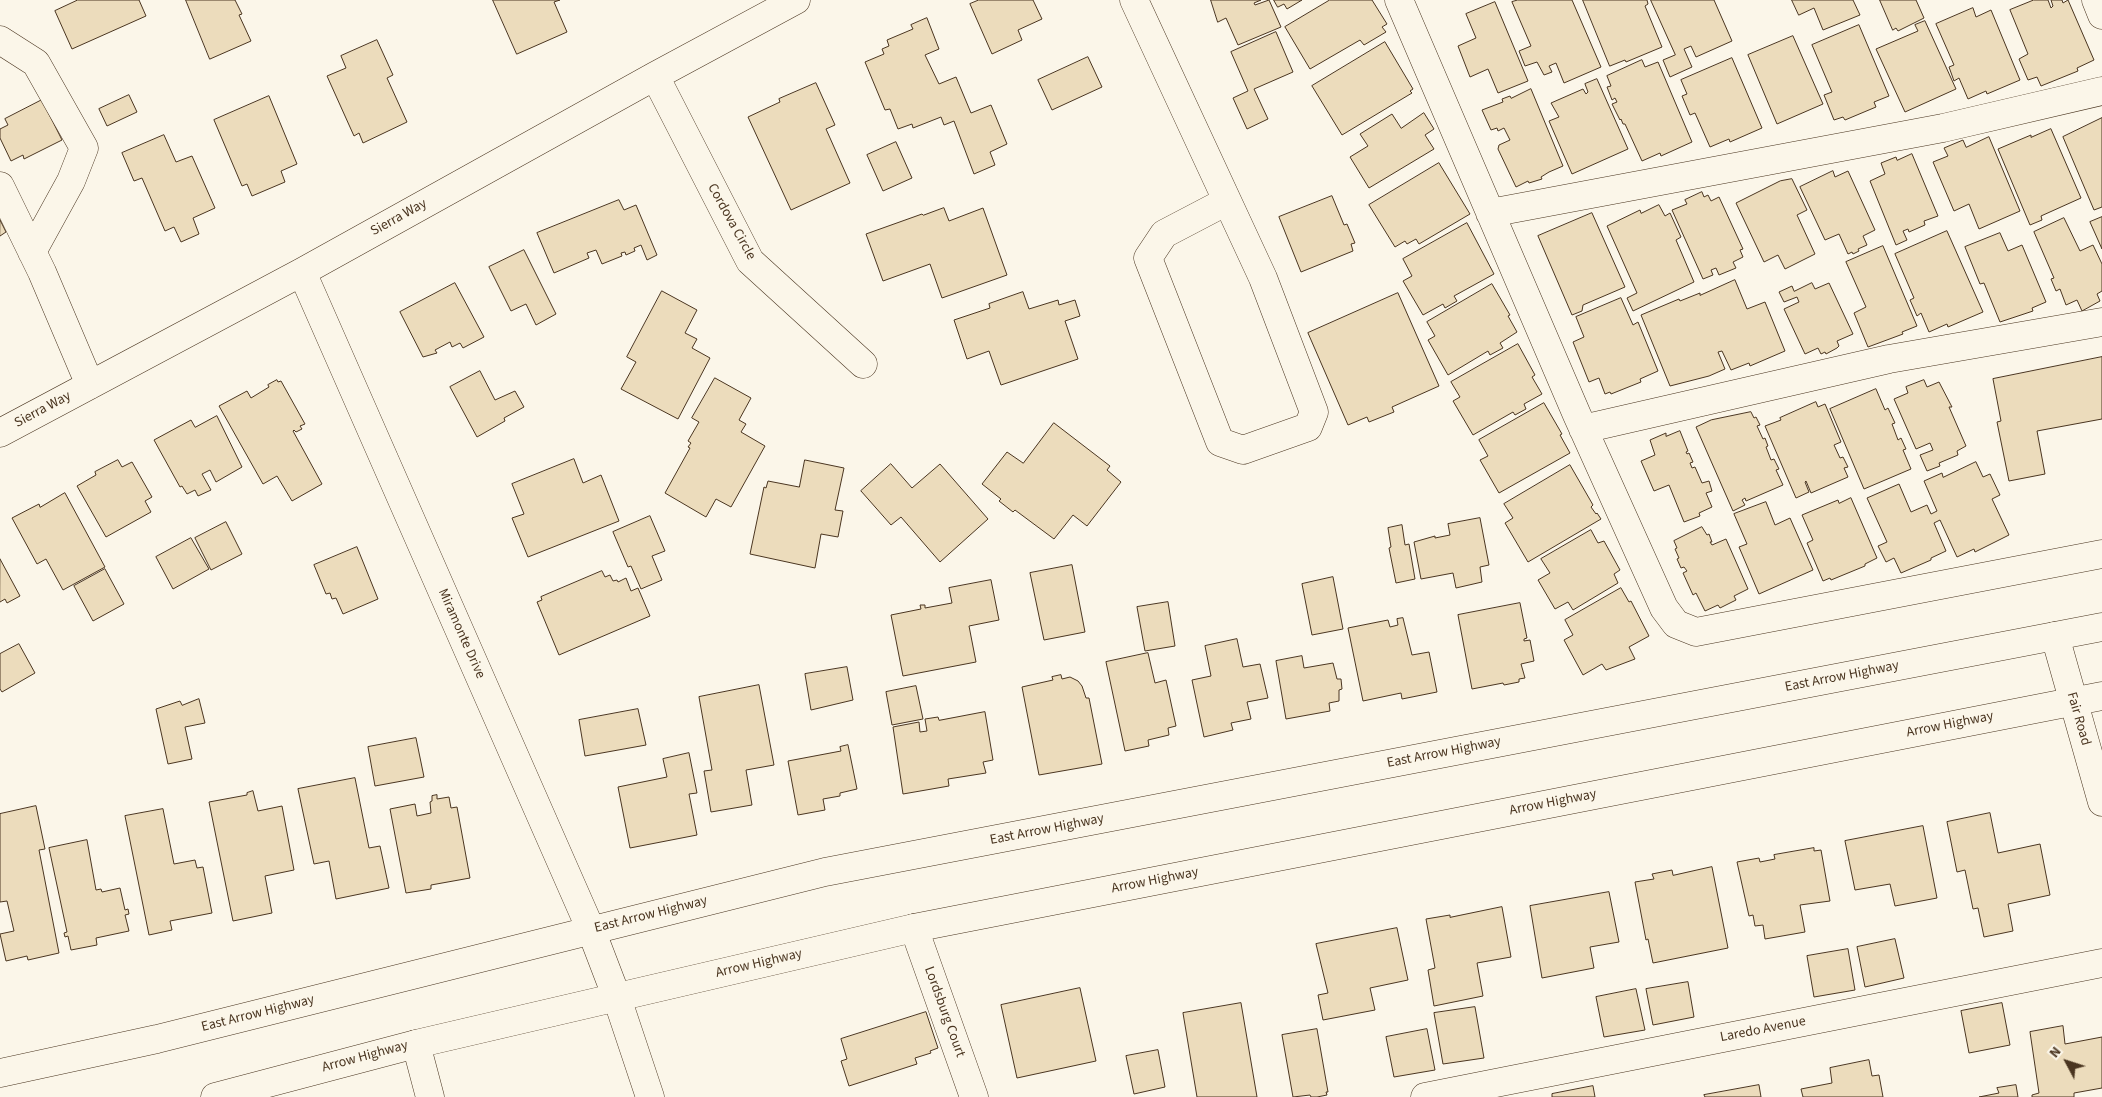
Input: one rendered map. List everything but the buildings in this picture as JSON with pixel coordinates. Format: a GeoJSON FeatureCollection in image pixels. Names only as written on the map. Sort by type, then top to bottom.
{"type":"FeatureCollection","features":[{"type":"Feature","properties":{"kind":"main road","name":"Sierra Way"},"geometry":{"type":"LineString","coordinates":[[0,433],[302,272],[654,76],[765,7],[796,0]]}},
{"type":"Feature","properties":{"kind":"main road"},"geometry":{"type":"LineString","coordinates":[[1134,0],[1263,278],[1314,412],[1308,428],[1243,450],[1220,442],[1148,258],[1164,234],[1227,201]]}},
{"type":"Feature","properties":{"kind":"main road"},"geometry":{"type":"LineString","coordinates":[[1399,0],[1583,429],[1664,608],[1676,624],[1696,632],[2102,554]]}},
{"type":"Feature","properties":{"kind":"main road"},"geometry":{"type":"LineString","coordinates":[[2096,0],[2102,15]]}},
{"type":"Feature","properties":{"kind":"main road"},"geometry":{"type":"LineString","coordinates":[[0,40],[36,63],[84,148],[71,181],[32,252]]}},
{"type":"Feature","properties":{"kind":"main road","name":"Cordova Circle"},"geometry":{"type":"LineString","coordinates":[[654,76],[750,261],[862,364]]}},
{"type":"Feature","properties":{"kind":"main road"},"geometry":{"type":"LineString","coordinates":[[1490,213],[1943,128],[2102,91]]}},
{"type":"Feature","properties":{"kind":"main road"},"geometry":{"type":"LineString","coordinates":[[0,186],[32,252],[90,385]]}},
{"type":"Feature","properties":{"kind":"main road","name":"Miramonte Drive"},"geometry":{"type":"LineString","coordinates":[[302,272],[591,930],[618,998]]}},
{"type":"Feature","properties":{"kind":"main road"},"geometry":{"type":"LineString","coordinates":[[1583,429],[1888,359],[2102,322]]}},
{"type":"Feature","properties":{"kind":"main road","name":"East Arrow Highway"},"geometry":{"type":"LineString","coordinates":[[0,1073],[156,1039],[825,872],[2102,627]]}},
{"type":"Feature","properties":{"kind":"main road","name":"Fair Road"},"geometry":{"type":"LineString","coordinates":[[2055,636],[2102,802]]}},
{"type":"Feature","properties":{"kind":"main road","name":"Arrow Highway"},"geometry":{"type":"LineString","coordinates":[[215,1097],[416,1044],[914,928],[2102,696]]}},
{"type":"Feature","properties":{"kind":"main road","name":"Lordsburg Court"},"geometry":{"type":"LineString","coordinates":[[914,928],[974,1097]]}},
{"type":"Feature","properties":{"kind":"main road","name":"Laredo Avenue"},"geometry":{"type":"LineString","coordinates":[[1425,1097],[2102,963]]}},
{"type":"Feature","properties":{"kind":"main road"},"geometry":{"type":"LineString","coordinates":[[618,998],[650,1097]]}},
{"type":"Feature","properties":{"kind":"main road"},"geometry":{"type":"LineString","coordinates":[[416,1044],[430,1097]]}}]}
